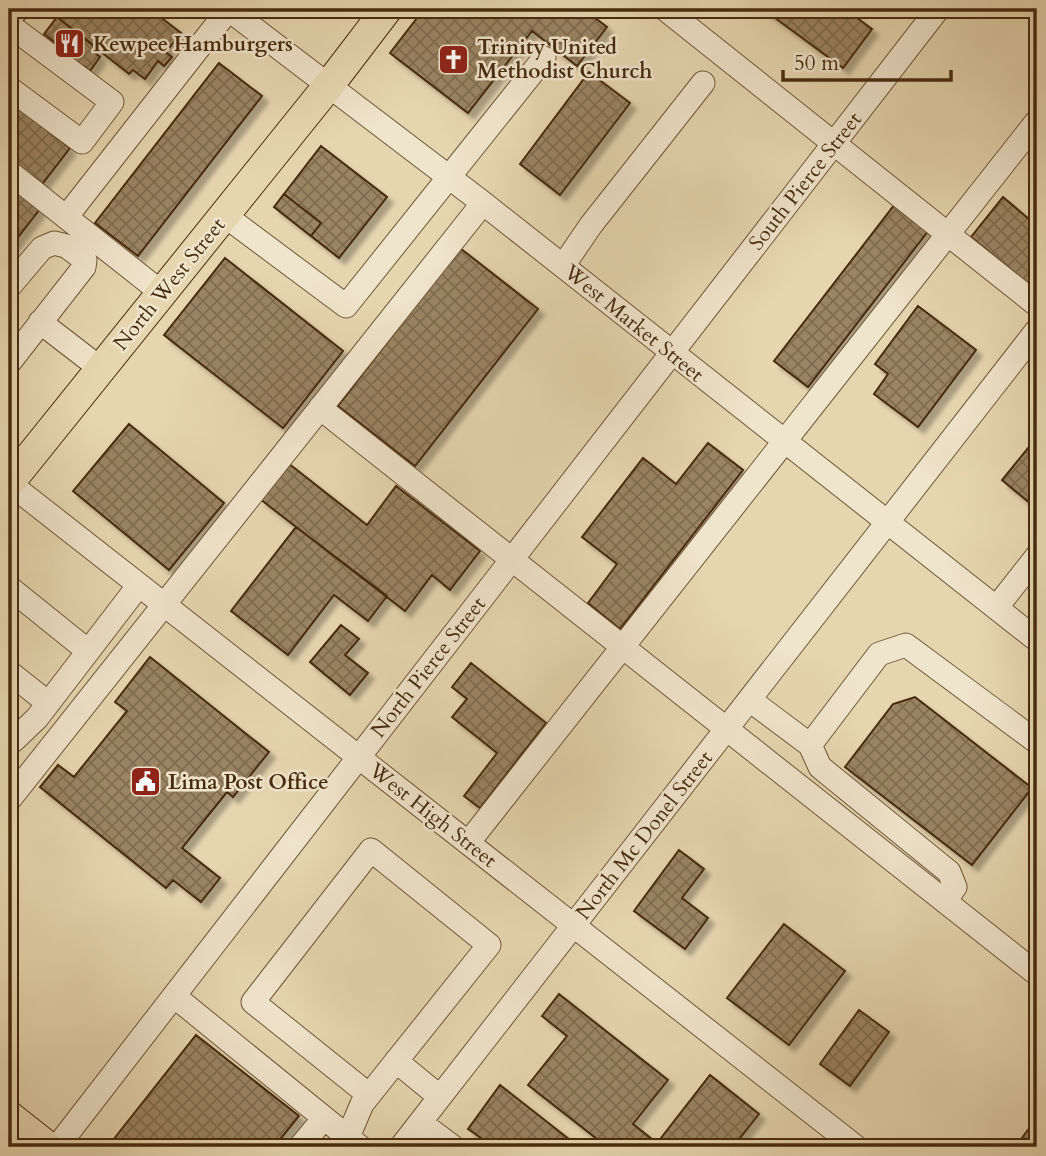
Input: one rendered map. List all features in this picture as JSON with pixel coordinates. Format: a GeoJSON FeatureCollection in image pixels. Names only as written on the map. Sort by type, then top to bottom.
{"type":"FeatureCollection","features":[{"type":"Feature","properties":{"kind":"main road"},"geometry":{"type":"LineString","coordinates":[[9,14],[13,9]]}},
{"type":"Feature","properties":{"kind":"main road","name":"North West Street"},"geometry":{"type":"LineString","coordinates":[[9,483],[329,86],[387,9]]}},
{"type":"Feature","properties":{"kind":"main road"},"geometry":{"type":"LineString","coordinates":[[9,1116],[48,1147]]}},
{"type":"Feature","properties":{"kind":"street","name":"West Market Street"},"geometry":{"type":"LineString","coordinates":[[229,9],[483,203],[671,354],[1037,640]]}},
{"type":"Feature","properties":{"kind":"street"},"geometry":{"type":"LineString","coordinates":[[67,216],[229,9]]}},
{"type":"Feature","properties":{"kind":"street"},"geometry":{"type":"LineString","coordinates":[[665,9],[1037,305]]}},
{"type":"Feature","properties":{"kind":"street","name":"South Pierce Street"},"geometry":{"type":"LineString","coordinates":[[671,354],[938,9]]}},
{"type":"Feature","properties":{"kind":"street"},"geometry":{"type":"LineString","coordinates":[[9,25],[112,102],[82,142],[9,88]]}},
{"type":"Feature","properties":{"kind":"street"},"geometry":{"type":"LineString","coordinates":[[224,215],[346,306],[544,58]]}},
{"type":"Feature","properties":{"kind":"street"},"geometry":{"type":"LineString","coordinates":[[563,266],[591,225],[703,83]]}},
{"type":"Feature","properties":{"kind":"street"},"geometry":{"type":"LineString","coordinates":[[468,843],[1037,121]]}},
{"type":"Feature","properties":{"kind":"street"},"geometry":{"type":"LineString","coordinates":[[9,172],[162,293]]}},
{"type":"Feature","properties":{"kind":"street"},"geometry":{"type":"LineString","coordinates":[[9,800],[483,203]]}},
{"type":"Feature","properties":{"kind":"street"},"geometry":{"type":"LineString","coordinates":[[9,287],[41,248],[54,243],[66,246],[85,260],[83,267],[9,363]]}},
{"type":"Feature","properties":{"kind":"street"},"geometry":{"type":"LineString","coordinates":[[40,322],[100,369]]}},
{"type":"Feature","properties":{"kind":"street","name":"North Mc Donel Street"},"geometry":{"type":"LineString","coordinates":[[401,1147],[1037,330]]}},
{"type":"Feature","properties":{"kind":"street","name":"North Pierce Street"},"geometry":{"type":"LineString","coordinates":[[57,1147],[671,354]]}},
{"type":"Feature","properties":{"kind":"street"},"geometry":{"type":"LineString","coordinates":[[320,408],[1037,974]]}},
{"type":"Feature","properties":{"kind":"street","name":"West High Street"},"geometry":{"type":"LineString","coordinates":[[9,483],[856,1147]]}},
{"type":"Feature","properties":{"kind":"street"},"geometry":{"type":"LineString","coordinates":[[996,608],[1037,556]]}},
{"type":"Feature","properties":{"kind":"street"},"geometry":{"type":"LineString","coordinates":[[9,738],[13,741],[48,703],[139,585]]}},
{"type":"Feature","properties":{"kind":"street"},"geometry":{"type":"LineString","coordinates":[[11,589],[88,651]]}},
{"type":"Feature","properties":{"kind":"street"},"geometry":{"type":"LineString","coordinates":[[810,745],[879,654],[906,645],[1037,742]]}},
{"type":"Feature","properties":{"kind":"street"},"geometry":{"type":"LineString","coordinates":[[9,672],[48,703]]}},
{"type":"Feature","properties":{"kind":"street"},"geometry":{"type":"LineString","coordinates":[[750,700],[810,745],[820,767],[949,872],[955,887],[945,901]]}},
{"type":"Feature","properties":{"kind":"street"},"geometry":{"type":"LineString","coordinates":[[174,996],[354,1142],[369,1094],[489,945],[371,850],[253,1002],[369,1094]]}},
{"type":"Feature","properties":{"kind":"street"},"geometry":{"type":"LineString","coordinates":[[396,1061],[440,1097]]}},
{"type":"Feature","properties":{"kind":"street"},"geometry":{"type":"LineString","coordinates":[[300,1147],[324,1118]]}},
{"type":"Feature","properties":{"kind":"street"},"geometry":{"type":"LineString","coordinates":[[421,1122],[453,1147]]}},
{"type":"Feature","properties":{"kind":"building"},"geometry":{"type":"Polygon","coordinates":[[[64,9],[150,9],[181,33],[166,52],[172,57],[164,66],[158,61],[145,79],[133,70],[129,74],[57,17],[64,9]]]}},
{"type":"Feature","properties":{"kind":"building","name":"Trinity United Methodist Church"},"geometry":{"type":"Polygon","coordinates":[[[424,9],[583,9],[607,27],[577,66],[532,31],[468,113],[390,53],[424,9]]]}},
{"type":"Feature","properties":{"kind":"building"},"geometry":{"type":"Polygon","coordinates":[[[763,9],[845,9],[872,29],[843,68],[763,9]]]}},
{"type":"Feature","properties":{"kind":"building"},"geometry":{"type":"Polygon","coordinates":[[[57,17],[97,48],[94,52],[100,57],[90,71],[84,66],[80,70],[51,47],[54,42],[44,34],[57,17]]]}},
{"type":"Feature","properties":{"kind":"building"},"geometry":{"type":"Polygon","coordinates":[[[219,63],[262,96],[138,256],[95,223],[219,63]]]}},
{"type":"Feature","properties":{"kind":"building"},"geometry":{"type":"Polygon","coordinates":[[[589,72],[630,103],[560,195],[520,164],[589,72]]]}},
{"type":"Feature","properties":{"kind":"building"},"geometry":{"type":"Polygon","coordinates":[[[9,100],[70,148],[40,187],[9,162],[9,100]]]}},
{"type":"Feature","properties":{"kind":"building"},"geometry":{"type":"Polygon","coordinates":[[[321,146],[387,197],[339,258],[311,236],[321,223],[284,194],[321,146]]]}},
{"type":"Feature","properties":{"kind":"building"},"geometry":{"type":"Polygon","coordinates":[[[9,185],[40,209],[9,249],[9,185]]]}},
{"type":"Feature","properties":{"kind":"building"},"geometry":{"type":"Polygon","coordinates":[[[284,194],[321,223],[311,236],[274,207],[284,194]]]}},
{"type":"Feature","properties":{"kind":"building"},"geometry":{"type":"Polygon","coordinates":[[[1003,197],[1037,226],[1037,275],[1029,285],[971,237],[1003,197]]]}},
{"type":"Feature","properties":{"kind":"building"},"geometry":{"type":"Polygon","coordinates":[[[895,204],[929,230],[808,387],[774,361],[895,204]]]}},
{"type":"Feature","properties":{"kind":"building"},"geometry":{"type":"Polygon","coordinates":[[[460,248],[538,309],[415,466],[338,406],[460,248]]]}},
{"type":"Feature","properties":{"kind":"building"},"geometry":{"type":"Polygon","coordinates":[[[225,258],[343,351],[283,428],[164,335],[225,258]]]}},
{"type":"Feature","properties":{"kind":"building"},"geometry":{"type":"Polygon","coordinates":[[[918,306],[976,350],[918,427],[874,394],[888,374],[875,364],[918,306]]]}},
{"type":"Feature","properties":{"kind":"building"},"geometry":{"type":"Polygon","coordinates":[[[129,424],[224,503],[169,570],[73,491],[129,424]]]}},
{"type":"Feature","properties":{"kind":"building"},"geometry":{"type":"Polygon","coordinates":[[[1037,437],[1037,509],[1002,480],[1037,437]]]}},
{"type":"Feature","properties":{"kind":"building"},"geometry":{"type":"Polygon","coordinates":[[[708,443],[743,470],[620,629],[588,603],[617,564],[582,537],[643,458],[676,484],[708,443]]]}},
{"type":"Feature","properties":{"kind":"building"},"geometry":{"type":"Polygon","coordinates":[[[288,463],[367,525],[396,486],[480,551],[450,590],[432,575],[405,611],[260,499],[288,463]]]}},
{"type":"Feature","properties":{"kind":"building"},"geometry":{"type":"Polygon","coordinates":[[[296,527],[387,596],[368,621],[334,595],[288,655],[231,611],[296,527]]]}},
{"type":"Feature","properties":{"kind":"building"},"geometry":{"type":"Polygon","coordinates":[[[341,625],[359,639],[345,655],[368,673],[350,695],[310,662],[341,625]]]}},
{"type":"Feature","properties":{"kind":"building","name":"Lima Post Office"},"geometry":{"type":"Polygon","coordinates":[[[150,657],[269,752],[233,797],[227,792],[182,848],[220,878],[201,902],[173,880],[166,888],[40,787],[58,765],[74,777],[127,711],[115,702],[150,657]]]}},
{"type":"Feature","properties":{"kind":"building"},"geometry":{"type":"Polygon","coordinates":[[[471,663],[546,723],[480,808],[464,796],[497,753],[452,717],[467,699],[452,687],[471,663]]]}},
{"type":"Feature","properties":{"kind":"building"},"geometry":{"type":"Polygon","coordinates":[[[915,697],[1032,788],[972,865],[845,767],[893,704],[915,697]]]}},
{"type":"Feature","properties":{"kind":"building"},"geometry":{"type":"Polygon","coordinates":[[[679,850],[704,869],[682,898],[708,918],[685,949],[634,911],[679,850]]]}},
{"type":"Feature","properties":{"kind":"building"},"geometry":{"type":"Polygon","coordinates":[[[784,924],[845,971],[789,1045],[727,998],[784,924]]]}},
{"type":"Feature","properties":{"kind":"building"},"geometry":{"type":"Polygon","coordinates":[[[559,994],[668,1080],[633,1124],[657,1143],[710,1075],[759,1114],[733,1147],[599,1147],[602,1143],[528,1085],[567,1036],[542,1016],[559,994]]]}},
{"type":"Feature","properties":{"kind":"building"},"geometry":{"type":"Polygon","coordinates":[[[859,1010],[889,1032],[850,1086],[820,1064],[859,1010]]]}},
{"type":"Feature","properties":{"kind":"building"},"geometry":{"type":"Polygon","coordinates":[[[196,1035],[299,1116],[274,1147],[122,1147],[113,1140],[196,1035]]]}},
{"type":"Feature","properties":{"kind":"building"},"geometry":{"type":"Polygon","coordinates":[[[500,1085],[574,1143],[570,1147],[494,1147],[468,1129],[500,1085]]]}},
{"type":"Feature","properties":{"kind":"building"},"geometry":{"type":"Polygon","coordinates":[[[1037,1118],[1037,1147],[1015,1147],[1037,1118]]]}},
{"type":"Feature","properties":{"kind":"place","name":"Kewpee Hamburgers"},"geometry":{"type":"Point","coordinates":[70,44]}},
{"type":"Feature","properties":{"kind":"place","name":"Trinity United Methodist Church"},"geometry":{"type":"Point","coordinates":[454,59]}},
{"type":"Feature","properties":{"kind":"place","name":"Lima Post Office"},"geometry":{"type":"Point","coordinates":[145,782]}}]}
